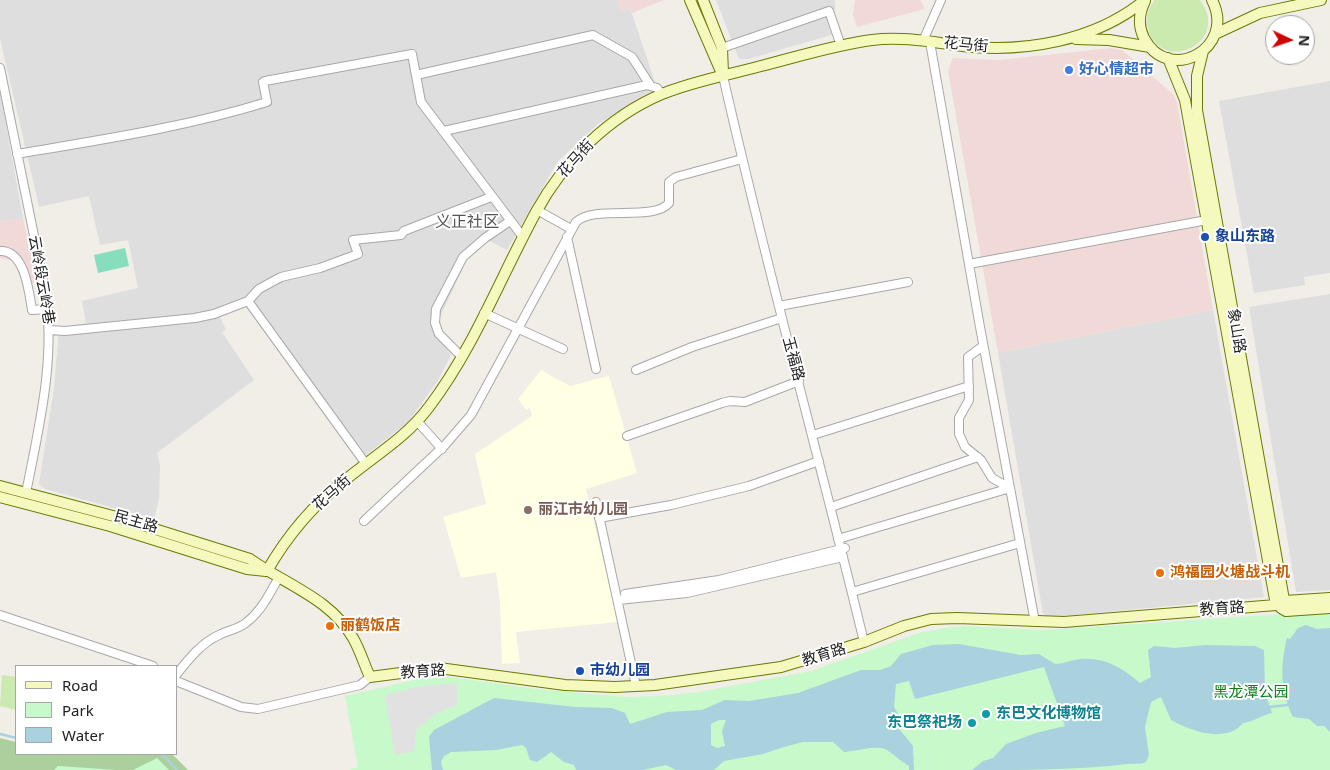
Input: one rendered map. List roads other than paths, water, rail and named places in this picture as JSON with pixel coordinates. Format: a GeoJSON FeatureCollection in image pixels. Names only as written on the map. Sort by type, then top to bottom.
{"type":"FeatureCollection","features":[{"type":"Feature","properties":{"kind":"main road","name":"玉福路"},"geometry":{"type":"LineString","coordinates":[[690,0],[723,76]]}},
{"type":"Feature","properties":{"kind":"main road","name":"玉福路"},"geometry":{"type":"LineString","coordinates":[[703,0],[722,48],[723,76]]}},
{"type":"Feature","properties":{"kind":"main road","name":"花马街"},"geometry":{"type":"LineString","coordinates":[[267,571],[286,539],[299,524],[342,482],[406,434],[417,422],[441,391],[537,210],[557,179],[583,148],[630,111],[662,94],[723,76],[841,46],[886,39],[927,41],[989,48],[1025,46],[1067,39],[1108,24],[1145,0]]}},
{"type":"Feature","properties":{"kind":"main road"},"geometry":{"type":"LineString","coordinates":[[1145,0],[1140,12],[1140,27],[1150,47],[1168,58],[1183,60],[1203,51],[1215,34],[1218,19],[1212,0]]}},
{"type":"Feature","properties":{"kind":"main road"},"geometry":{"type":"LineString","coordinates":[[1215,34],[1260,13],[1321,0]]}},
{"type":"Feature","properties":{"kind":"main road","name":"花马街"},"geometry":{"type":"LineString","coordinates":[[1067,39],[1108,40],[1150,47]]}},
{"type":"Feature","properties":{"kind":"main road","name":"象山路"},"geometry":{"type":"LineString","coordinates":[[1203,51],[1196,82],[1197,110],[1282,606]]}},
{"type":"Feature","properties":{"kind":"main road","name":"象山路"},"geometry":{"type":"LineString","coordinates":[[1168,58],[1185,100],[1206,220],[1282,606]]}},
{"type":"Feature","properties":{"kind":"main road","name":"民主路"},"geometry":{"type":"LineString","coordinates":[[0,486],[113,516],[250,559],[267,571],[315,598],[335,614],[354,639],[370,677]]}},
{"type":"Feature","properties":{"kind":"main road","name":"民主路"},"geometry":{"type":"LineString","coordinates":[[0,497],[110,526],[247,569],[267,571]]}},
{"type":"Feature","properties":{"kind":"main road","name":"教育路"},"geometry":{"type":"LineString","coordinates":[[370,677],[439,668],[565,684],[636,686],[756,672],[801,662],[864,642],[904,626],[931,619],[957,618],[1064,622],[1282,606],[1330,598]]}},
{"type":"Feature","properties":{"kind":"main road","name":"教育路"},"geometry":{"type":"LineString","coordinates":[[1282,606],[1330,608]]}},
{"type":"Feature","properties":{"kind":"street"},"geometry":{"type":"LineString","coordinates":[[941,0],[927,41],[1035,622]]}},
{"type":"Feature","properties":{"kind":"street"},"geometry":{"type":"LineString","coordinates":[[722,48],[829,11],[841,46]]}},
{"type":"Feature","properties":{"kind":"street"},"geometry":{"type":"LineString","coordinates":[[416,75],[593,35],[632,57],[650,85],[657,88],[662,94]]}},
{"type":"Feature","properties":{"kind":"street"},"geometry":{"type":"LineString","coordinates":[[17,154],[110,138],[241,110],[267,102],[263,82],[265,81],[412,54],[421,102],[523,237]]}},
{"type":"Feature","properties":{"kind":"street","name":"云岭段云岭巷"},"geometry":{"type":"LineString","coordinates":[[0,68],[48,308],[50,330],[49,364],[43,410],[26,493]]}},
{"type":"Feature","properties":{"kind":"street","name":"玉福路"},"geometry":{"type":"LineString","coordinates":[[723,76],[742,160],[864,642]]}},
{"type":"Feature","properties":{"kind":"street"},"geometry":{"type":"LineString","coordinates":[[444,132],[538,108],[650,85]]}},
{"type":"Feature","properties":{"kind":"street"},"geometry":{"type":"LineString","coordinates":[[364,521],[442,449],[463,426],[479,404],[571,229],[580,219],[588,215],[628,214],[664,207],[668,203],[669,182],[676,177],[742,160]]}},
{"type":"Feature","properties":{"kind":"street"},"geometry":{"type":"LineString","coordinates":[[50,330],[65,331],[195,318],[214,314],[248,301],[259,289],[281,277],[320,268],[358,254],[353,240],[401,235],[404,231],[491,196]]}},
{"type":"Feature","properties":{"kind":"street"},"geometry":{"type":"LineString","coordinates":[[537,210],[571,229]]}},
{"type":"Feature","properties":{"kind":"street"},"geometry":{"type":"LineString","coordinates":[[969,264],[1206,220]]}},
{"type":"Feature","properties":{"kind":"street"},"geometry":{"type":"LineString","coordinates":[[461,356],[439,334],[435,323],[436,309],[463,257],[485,238],[510,221]]}},
{"type":"Feature","properties":{"kind":"street"},"geometry":{"type":"LineString","coordinates":[[567,237],[596,369]]}},
{"type":"Feature","properties":{"kind":"street"},"geometry":{"type":"LineString","coordinates":[[0,251],[10,253],[20,264],[32,310],[48,308]]}},
{"type":"Feature","properties":{"kind":"street"},"geometry":{"type":"LineString","coordinates":[[779,306],[908,282]]}},
{"type":"Feature","properties":{"kind":"street"},"geometry":{"type":"LineString","coordinates":[[248,301],[366,464]]}},
{"type":"Feature","properties":{"kind":"street"},"geometry":{"type":"LineString","coordinates":[[484,313],[563,349]]}},
{"type":"Feature","properties":{"kind":"street"},"geometry":{"type":"LineString","coordinates":[[636,370],[692,347],[782,318]]}},
{"type":"Feature","properties":{"kind":"street"},"geometry":{"type":"LineString","coordinates":[[983,346],[968,356],[969,400],[959,418],[958,427],[965,447],[978,457],[992,478],[1010,488]]}},
{"type":"Feature","properties":{"kind":"street"},"geometry":{"type":"LineString","coordinates":[[627,436],[722,403],[745,402],[799,381]]}},
{"type":"Feature","properties":{"kind":"street"},"geometry":{"type":"LineString","coordinates":[[813,435],[969,386]]}},
{"type":"Feature","properties":{"kind":"street"},"geometry":{"type":"LineString","coordinates":[[417,422],[442,449]]}},
{"type":"Feature","properties":{"kind":"street"},"geometry":{"type":"LineString","coordinates":[[831,507],[978,457]]}},
{"type":"Feature","properties":{"kind":"street"},"geometry":{"type":"LineString","coordinates":[[599,518],[671,505],[740,488],[819,461]]}},
{"type":"Feature","properties":{"kind":"street"},"geometry":{"type":"LineString","coordinates":[[838,539],[1010,488]]}},
{"type":"Feature","properties":{"kind":"street"},"geometry":{"type":"LineString","coordinates":[[596,502],[621,597],[636,686]]}},
{"type":"Feature","properties":{"kind":"street"},"geometry":{"type":"LineString","coordinates":[[852,592],[1020,543]]}},
{"type":"Feature","properties":{"kind":"street"},"geometry":{"type":"LineString","coordinates":[[621,597],[718,580],[845,548]]}},
{"type":"Feature","properties":{"kind":"street"},"geometry":{"type":"LineString","coordinates":[[621,597],[686,593],[843,556]]}},
{"type":"Feature","properties":{"kind":"street"},"geometry":{"type":"LineString","coordinates":[[178,672],[187,661],[210,640],[240,627],[251,618],[262,607],[279,577]]}},
{"type":"Feature","properties":{"kind":"street"},"geometry":{"type":"LineString","coordinates":[[0,615],[150,665]]}},
{"type":"Feature","properties":{"kind":"street"},"geometry":{"type":"LineString","coordinates":[[178,682],[241,707],[258,709],[360,685],[370,677]]}},
{"type":"Feature","properties":{"kind":"water"},"geometry":{"type":"Polygon","coordinates":[[[1306,625],[1317,629],[1330,628],[1330,732],[1324,726],[1317,726],[1309,719],[1293,717],[1286,698],[1282,669],[1287,638],[1290,639],[1298,628],[1306,625]]]}},
{"type":"Feature","properties":{"kind":"water"},"geometry":{"type":"Polygon","coordinates":[[[959,644],[1021,655],[1039,654],[1055,664],[1093,659],[1118,667],[1140,683],[1151,677],[1148,650],[1154,646],[1175,648],[1205,645],[1255,646],[1264,650],[1265,692],[1272,713],[1243,723],[1227,733],[1208,734],[1171,720],[1161,697],[1151,702],[1145,727],[1149,755],[1146,762],[1070,769],[972,770],[983,761],[993,758],[1006,744],[1036,733],[1065,726],[1044,667],[915,699],[909,681],[896,684],[894,707],[900,717],[900,730],[913,746],[914,770],[909,770],[909,766],[885,749],[871,748],[844,752],[833,742],[803,742],[763,754],[724,761],[714,770],[676,770],[666,765],[643,770],[576,770],[574,765],[564,762],[551,752],[537,762],[530,760],[526,748],[522,745],[496,750],[451,752],[444,756],[441,762],[443,770],[432,770],[429,737],[434,730],[494,698],[575,707],[612,708],[625,713],[630,724],[667,712],[702,710],[725,700],[749,701],[798,693],[861,670],[880,670],[891,666],[901,654],[933,645],[959,644]],[[719,720],[711,724],[711,745],[717,748],[725,746],[722,731],[726,720],[719,720]]]}},
{"type":"Feature","properties":{"kind":"waterway"},"geometry":{"type":"LineString","coordinates":[[1269,707],[1288,705]]}},
{"type":"Feature","properties":{"kind":"waterway"},"geometry":{"type":"LineString","coordinates":[[0,734],[15,738]]}},
{"type":"Feature","properties":{"kind":"waterway"},"geometry":{"type":"LineString","coordinates":[[163,755],[177,770]]}},
{"type":"Feature","properties":{"kind":"place","name":"好心情超市"},"geometry":{"type":"Point","coordinates":[1069,70]}},
{"type":"Feature","properties":{"kind":"place","name":"象山东路"},"geometry":{"type":"Point","coordinates":[1205,237]}},
{"type":"Feature","properties":{"kind":"place","name":"丽江市幼儿园"},"geometry":{"type":"Point","coordinates":[528,510]}},
{"type":"Feature","properties":{"kind":"place","name":"鸿福园火塘战斗机"},"geometry":{"type":"Point","coordinates":[1160,573]}},
{"type":"Feature","properties":{"kind":"place","name":"丽鹤饭店"},"geometry":{"type":"Point","coordinates":[330,626]}},
{"type":"Feature","properties":{"kind":"place","name":"市幼儿园"},"geometry":{"type":"Point","coordinates":[580,671]}},
{"type":"Feature","properties":{"kind":"place","name":"东巴文化博物馆"},"geometry":{"type":"Point","coordinates":[986,714]}},
{"type":"Feature","properties":{"kind":"place","name":"东巴祭祀场"},"geometry":{"type":"Point","coordinates":[972,723]}},
{"type":"Feature","properties":{"kind":"district","name":"义正社区"},"geometry":{"type":"Point","coordinates":[467,222]}},
{"type":"Feature","properties":{"kind":"park label","name":"黑龙潭公园"},"geometry":{"type":"Point","coordinates":[1251,693]}}]}
